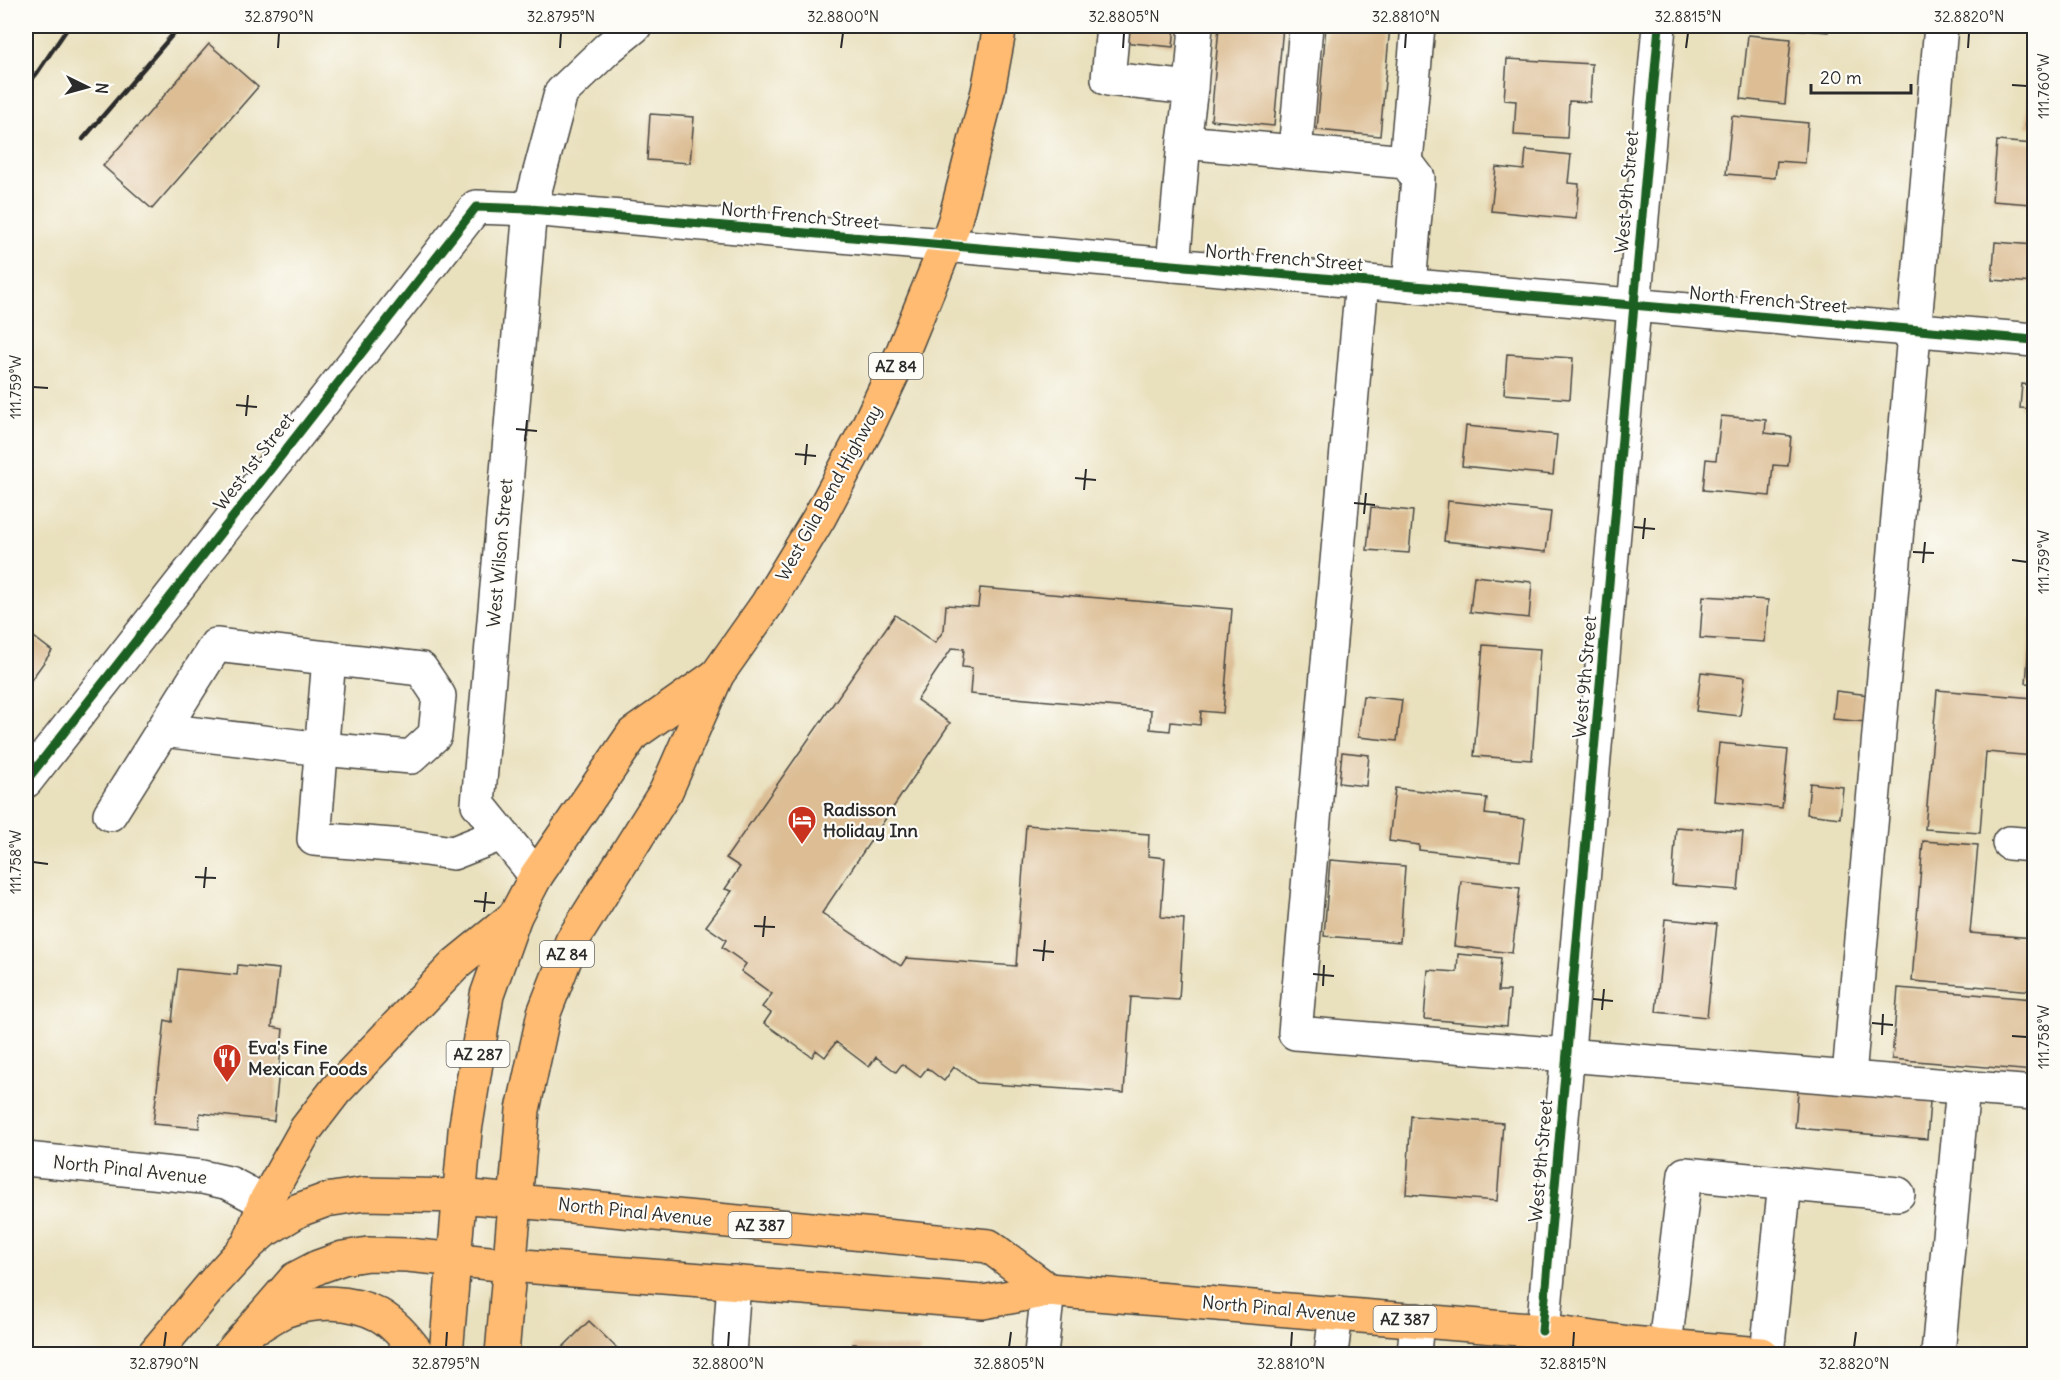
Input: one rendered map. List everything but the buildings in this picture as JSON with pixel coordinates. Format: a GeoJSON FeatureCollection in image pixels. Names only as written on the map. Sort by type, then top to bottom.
{"type":"FeatureCollection","features":[{"type":"Feature","properties":{"kind":"main road","name":"West Gila Bend Highway"},"geometry":{"type":"LineString","coordinates":[[502,1354],[523,1110],[544,1013],[572,941],[666,791],[717,675],[767,604],[828,501],[867,428],[901,356],[946,246],[988,91],[1000,26]]}},
{"type":"Feature","properties":{"kind":"main road","name":"West Gila Bend Highway"},"geometry":{"type":"LineString","coordinates":[[453,1260],[465,1131],[487,995],[515,916],[536,876],[633,734],[717,675]]}},
{"type":"Feature","properties":{"kind":"main road","name":"AZ 84"},"geometry":{"type":"LineString","coordinates":[[249,1244],[265,1202],[306,1129],[336,1090],[456,964],[515,916]]}},
{"type":"Feature","properties":{"kind":"main road","name":"AZ 387"},"geometry":{"type":"LineString","coordinates":[[249,1244],[280,1220],[326,1200],[364,1194],[459,1196]]}},
{"type":"Feature","properties":{"kind":"main road","name":"North Pinal Avenue"},"geometry":{"type":"LineString","coordinates":[[459,1196],[989,1246],[1047,1290]]}},
{"type":"Feature","properties":{"kind":"main road"},"geometry":{"type":"LineString","coordinates":[[154,1354],[249,1244]]}},
{"type":"Feature","properties":{"kind":"main road","name":"North Pinal Avenue"},"geometry":{"type":"LineString","coordinates":[[240,1342],[295,1280],[318,1267],[343,1258],[368,1254],[983,1302],[1047,1290],[1417,1320],[1542,1343],[1629,1348],[1665,1346],[1761,1354]]}},
{"type":"Feature","properties":{"kind":"main road","name":"AZ 287"},"geometry":{"type":"LineString","coordinates":[[446,1354],[453,1260]]}},
{"type":"Feature","properties":{"kind":"main road"},"geometry":{"type":"LineString","coordinates":[[240,1342],[285,1311],[314,1304],[337,1303],[379,1315],[407,1339],[418,1354]]}},
{"type":"Feature","properties":{"kind":"street","name":"West Wilson Street"},"geometry":{"type":"LineString","coordinates":[[536,876],[478,804],[530,209],[561,93],[608,48],[635,26]]}},
{"type":"Feature","properties":{"kind":"street"},"geometry":{"type":"LineString","coordinates":[[1113,26],[1108,79],[1191,88]]}},
{"type":"Feature","properties":{"kind":"street"},"geometry":{"type":"LineString","coordinates":[[1173,265],[1196,26]]}},
{"type":"Feature","properties":{"kind":"street"},"geometry":{"type":"LineString","coordinates":[[1295,152],[1306,26]]}},
{"type":"Feature","properties":{"kind":"street"},"geometry":{"type":"LineString","coordinates":[[1409,285],[1418,178],[1406,162],[1418,26]]}},
{"type":"Feature","properties":{"kind":"street","name":"West 9th Street"},"geometry":{"type":"LineString","coordinates":[[1542,1343],[1659,26]]}},
{"type":"Feature","properties":{"kind":"street"},"geometry":{"type":"LineString","coordinates":[[1849,1077],[1941,26]]}},
{"type":"Feature","properties":{"kind":"street"},"geometry":{"type":"LineString","coordinates":[[1184,142],[1406,162]]}},
{"type":"Feature","properties":{"kind":"street","name":"West 1st Street"},"geometry":{"type":"LineString","coordinates":[[26,781],[476,207],[530,209]]}},
{"type":"Feature","properties":{"kind":"street","name":"North French Street"},"geometry":{"type":"LineString","coordinates":[[530,209],[2034,340]]}},
{"type":"Feature","properties":{"kind":"street"},"geometry":{"type":"LineString","coordinates":[[1362,281],[1295,1033],[2034,1093]]}},
{"type":"Feature","properties":{"kind":"street"},"geometry":{"type":"LineString","coordinates":[[110,814],[162,730],[216,645],[421,669],[439,696],[435,735],[411,757],[322,750],[162,730]]}},
{"type":"Feature","properties":{"kind":"street"},"geometry":{"type":"LineString","coordinates":[[329,658],[314,838],[453,853],[501,834]]}},
{"type":"Feature","properties":{"kind":"street"},"geometry":{"type":"LineString","coordinates":[[1938,1354],[1963,1086]]}},
{"type":"Feature","properties":{"kind":"street","name":"North Pinal Avenue"},"geometry":{"type":"LineString","coordinates":[[26,1159],[202,1177],[229,1183],[265,1202]]}},
{"type":"Feature","properties":{"kind":"street"},"geometry":{"type":"LineString","coordinates":[[1665,1346],[1685,1174],[1898,1194]]}},
{"type":"Feature","properties":{"kind":"street"},"geometry":{"type":"LineString","coordinates":[[1767,1354],[1785,1183]]}},
{"type":"Feature","properties":{"kind":"street"},"geometry":{"type":"LineString","coordinates":[[729,1354],[734,1282]]}},
{"type":"Feature","properties":{"kind":"street"},"geometry":{"type":"LineString","coordinates":[[1041,1354],[1047,1290]]}},
{"type":"Feature","properties":{"kind":"street"},"geometry":{"type":"LineString","coordinates":[[1332,1354],[1336,1313]]}},
{"type":"Feature","properties":{"kind":"street"},"geometry":{"type":"LineString","coordinates":[[1414,1354],[1417,1320]]}},
{"type":"Feature","properties":{"kind":"railway"},"geometry":{"type":"LineString","coordinates":[[26,86],[69,26]]}},
{"type":"Feature","properties":{"kind":"railway"},"geometry":{"type":"LineString","coordinates":[[83,139],[180,26]]}},
{"type":"Feature","properties":{"kind":"cycle path"},"geometry":{"type":"LineString","coordinates":[[1542,1331],[1659,26]]}},
{"type":"Feature","properties":{"kind":"cycle path"},"geometry":{"type":"LineString","coordinates":[[26,781],[476,207],[530,209],[2034,340]]}},
{"type":"Feature","properties":{"kind":"place","name":"Radisson Holiday Inn"},"geometry":{"type":"Point","coordinates":[802,846]}},
{"type":"Feature","properties":{"kind":"place","name":"Eva's Fine Mexican Foods"},"geometry":{"type":"Point","coordinates":[227,1084]}}]}
